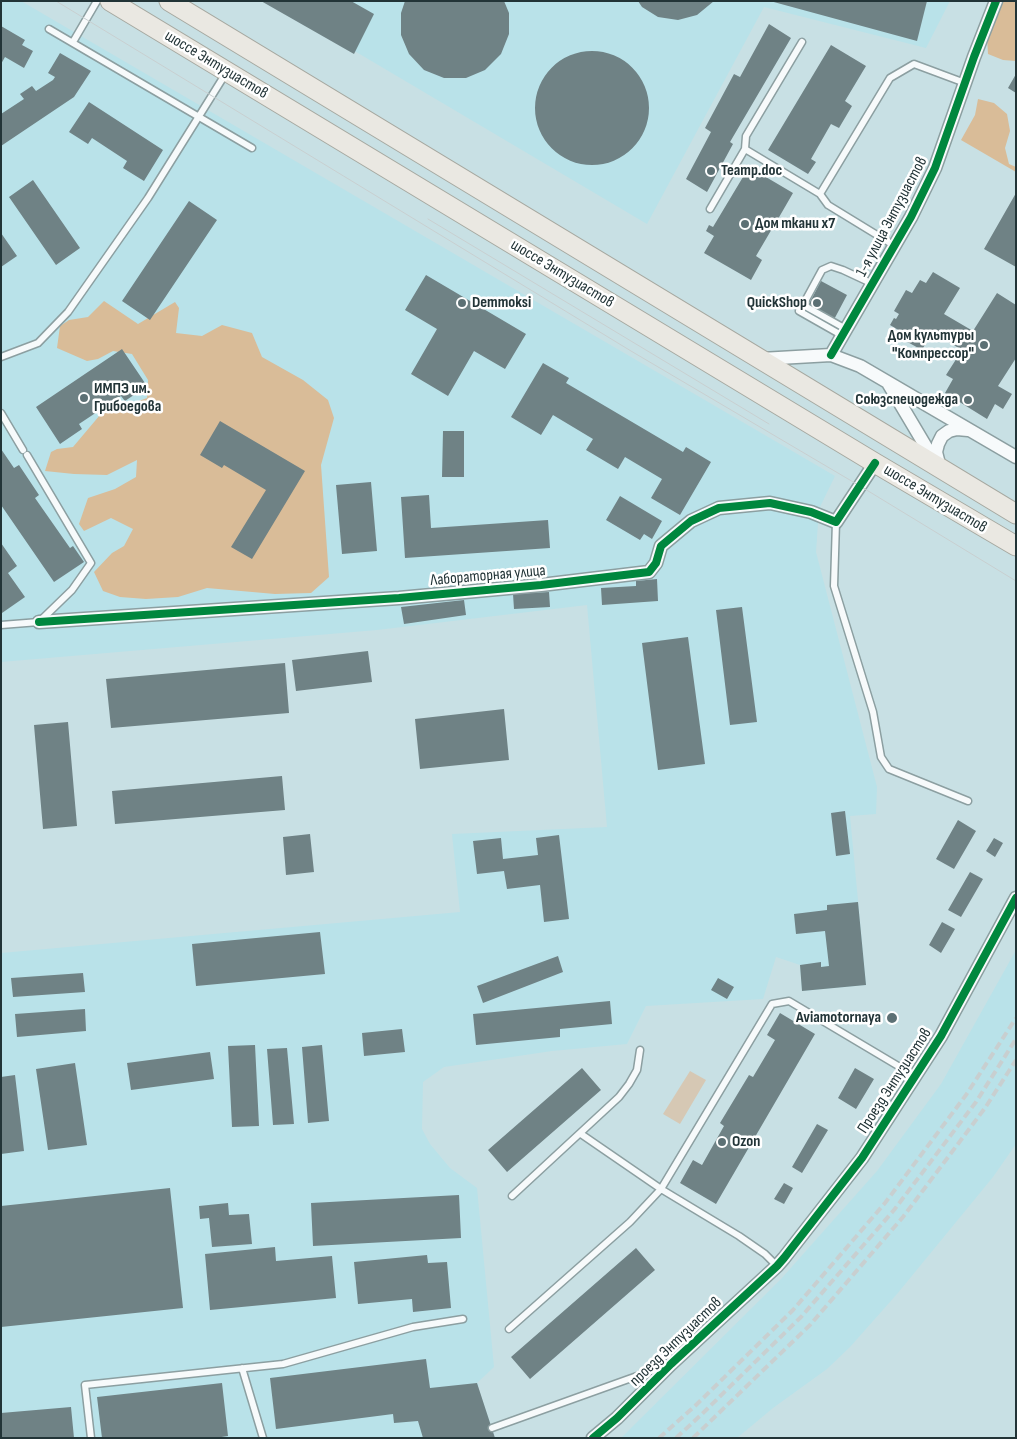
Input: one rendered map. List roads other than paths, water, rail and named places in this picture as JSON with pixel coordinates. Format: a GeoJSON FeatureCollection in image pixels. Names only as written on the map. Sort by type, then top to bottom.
{"type":"FeatureCollection","features":[{"type":"Feature","properties":{"kind":"main road","name":"шоссе Энтузиастов"},"geometry":{"type":"LineString","coordinates":[[110,1],[875,463],[1016,546]]}},
{"type":"Feature","properties":{"kind":"main road","name":"шоссе Энтузиастов"},"geometry":{"type":"LineString","coordinates":[[169,1],[1016,514]]}},
{"type":"Feature","properties":{"kind":"street","name":"1-я улица Энтузиастов"},"geometry":{"type":"LineString","coordinates":[[831,356],[911,217],[935,168],[996,1]]}},
{"type":"Feature","properties":{"kind":"street"},"geometry":{"type":"LineString","coordinates":[[760,359],[831,356],[860,366],[1016,457]]}},
{"type":"Feature","properties":{"kind":"street"},"geometry":{"type":"LineString","coordinates":[[887,382],[945,472]]}},
{"type":"Feature","properties":{"kind":"street"},"geometry":{"type":"LineString","coordinates":[[945,472],[936,452],[942,436],[957,429],[973,432]]}},
{"type":"Feature","properties":{"kind":"street"},"geometry":{"type":"LineString","coordinates":[[836,522],[875,463]]}},
{"type":"Feature","properties":{"kind":"street","name":"Лабораторная улица"},"geometry":{"type":"LineString","coordinates":[[39,622],[409,597],[542,585],[649,572],[656,563],[662,546],[691,522],[718,508],[770,503],[811,512],[836,522]]}},
{"type":"Feature","properties":{"kind":"street","name":"Проезд Энтузиастов"},"geometry":{"type":"LineString","coordinates":[[777,1266],[862,1158],[916,1076],[941,1036],[1016,898]]}},
{"type":"Feature","properties":{"kind":"street","name":"проезд Энтузиастов"},"geometry":{"type":"LineString","coordinates":[[594,1438],[618,1418],[671,1364],[777,1266]]}},
{"type":"Feature","properties":{"kind":"lane"},"geometry":{"type":"LineString","coordinates":[[73,42],[97,1]]}},
{"type":"Feature","properties":{"kind":"lane"},"geometry":{"type":"LineString","coordinates":[[50,29],[252,148]]}},
{"type":"Feature","properties":{"kind":"lane"},"geometry":{"type":"LineString","coordinates":[[710,209],[745,149],[746,136],[802,42]]}},
{"type":"Feature","properties":{"kind":"lane"},"geometry":{"type":"LineString","coordinates":[[820,194],[890,78],[914,64],[965,83]]}},
{"type":"Feature","properties":{"kind":"lane"},"geometry":{"type":"LineString","coordinates":[[1,357],[38,342],[68,312],[148,198],[227,72]]}},
{"type":"Feature","properties":{"kind":"lane"},"geometry":{"type":"LineString","coordinates":[[745,149],[820,194],[828,206],[894,246]]}},
{"type":"Feature","properties":{"kind":"lane"},"geometry":{"type":"LineString","coordinates":[[844,333],[803,305],[822,270],[831,266],[873,284]]}},
{"type":"Feature","properties":{"kind":"lane"},"geometry":{"type":"LineString","coordinates":[[1,413],[91,563],[72,590],[39,622],[1,625]]}},
{"type":"Feature","properties":{"kind":"lane"},"geometry":{"type":"LineString","coordinates":[[836,522],[834,586],[873,712],[880,757],[889,769],[968,801]]}},
{"type":"Feature","properties":{"kind":"lane"},"geometry":{"type":"LineString","coordinates":[[509,1329],[630,1222],[662,1189],[772,1004],[789,1001],[916,1076]]}},
{"type":"Feature","properties":{"kind":"lane"},"geometry":{"type":"LineString","coordinates":[[512,1196],[619,1097],[630,1084],[637,1070],[640,1050]]}},
{"type":"Feature","properties":{"kind":"lane"},"geometry":{"type":"LineString","coordinates":[[581,1134],[662,1189],[739,1236],[765,1254],[777,1266]]}},
{"type":"Feature","properties":{"kind":"lane"},"geometry":{"type":"LineString","coordinates":[[91,1438],[85,1385],[283,1364],[413,1327],[463,1319]]}},
{"type":"Feature","properties":{"kind":"lane"},"geometry":{"type":"LineString","coordinates":[[492,1428],[671,1364]]}},
{"type":"Feature","properties":{"kind":"lane"},"geometry":{"type":"LineString","coordinates":[[242,1368],[263,1438]]}},
{"type":"Feature","properties":{"kind":"tram line"},"geometry":{"type":"LineString","coordinates":[[56,1],[631,351],[860,486],[1016,581]]}},
{"type":"Feature","properties":{"kind":"tram line"},"geometry":{"type":"LineString","coordinates":[[428,219],[769,424]]}},
{"type":"Feature","properties":{"kind":"railway"},"geometry":{"type":"LineString","coordinates":[[659,1438],[695,1406],[793,1310],[885,1203],[966,1095],[1016,1018]]}},
{"type":"Feature","properties":{"kind":"railway"},"geometry":{"type":"LineString","coordinates":[[676,1438],[801,1317],[894,1210],[976,1102],[1016,1039]]}},
{"type":"Feature","properties":{"kind":"railway"},"geometry":{"type":"LineString","coordinates":[[693,1438],[810,1325],[903,1217],[985,1108],[1016,1060]]}},
{"type":"Feature","properties":{"kind":"place","name":"Театр.doc"},"geometry":{"type":"Point","coordinates":[711,171]}},
{"type":"Feature","properties":{"kind":"place","name":"Дом ткани x7"},"geometry":{"type":"Point","coordinates":[745,224]}},
{"type":"Feature","properties":{"kind":"place","name":"Demmoksi"},"geometry":{"type":"Point","coordinates":[462,303]}},
{"type":"Feature","properties":{"kind":"place","name":"QuickShop"},"geometry":{"type":"Point","coordinates":[817,303]}},
{"type":"Feature","properties":{"kind":"place","name":"Дом культуры \"Компрессор\""},"geometry":{"type":"Point","coordinates":[984,345]}},
{"type":"Feature","properties":{"kind":"place","name":"ИМПЭ им. Грибоедова"},"geometry":{"type":"Point","coordinates":[84,398]}},
{"type":"Feature","properties":{"kind":"place","name":"Союзспецодежда"},"geometry":{"type":"Point","coordinates":[968,400]}},
{"type":"Feature","properties":{"kind":"place","name":"Aviamotornaya"},"geometry":{"type":"Point","coordinates":[892,1018]}},
{"type":"Feature","properties":{"kind":"place","name":"Ozon"},"geometry":{"type":"Point","coordinates":[722,1142]}}]}
